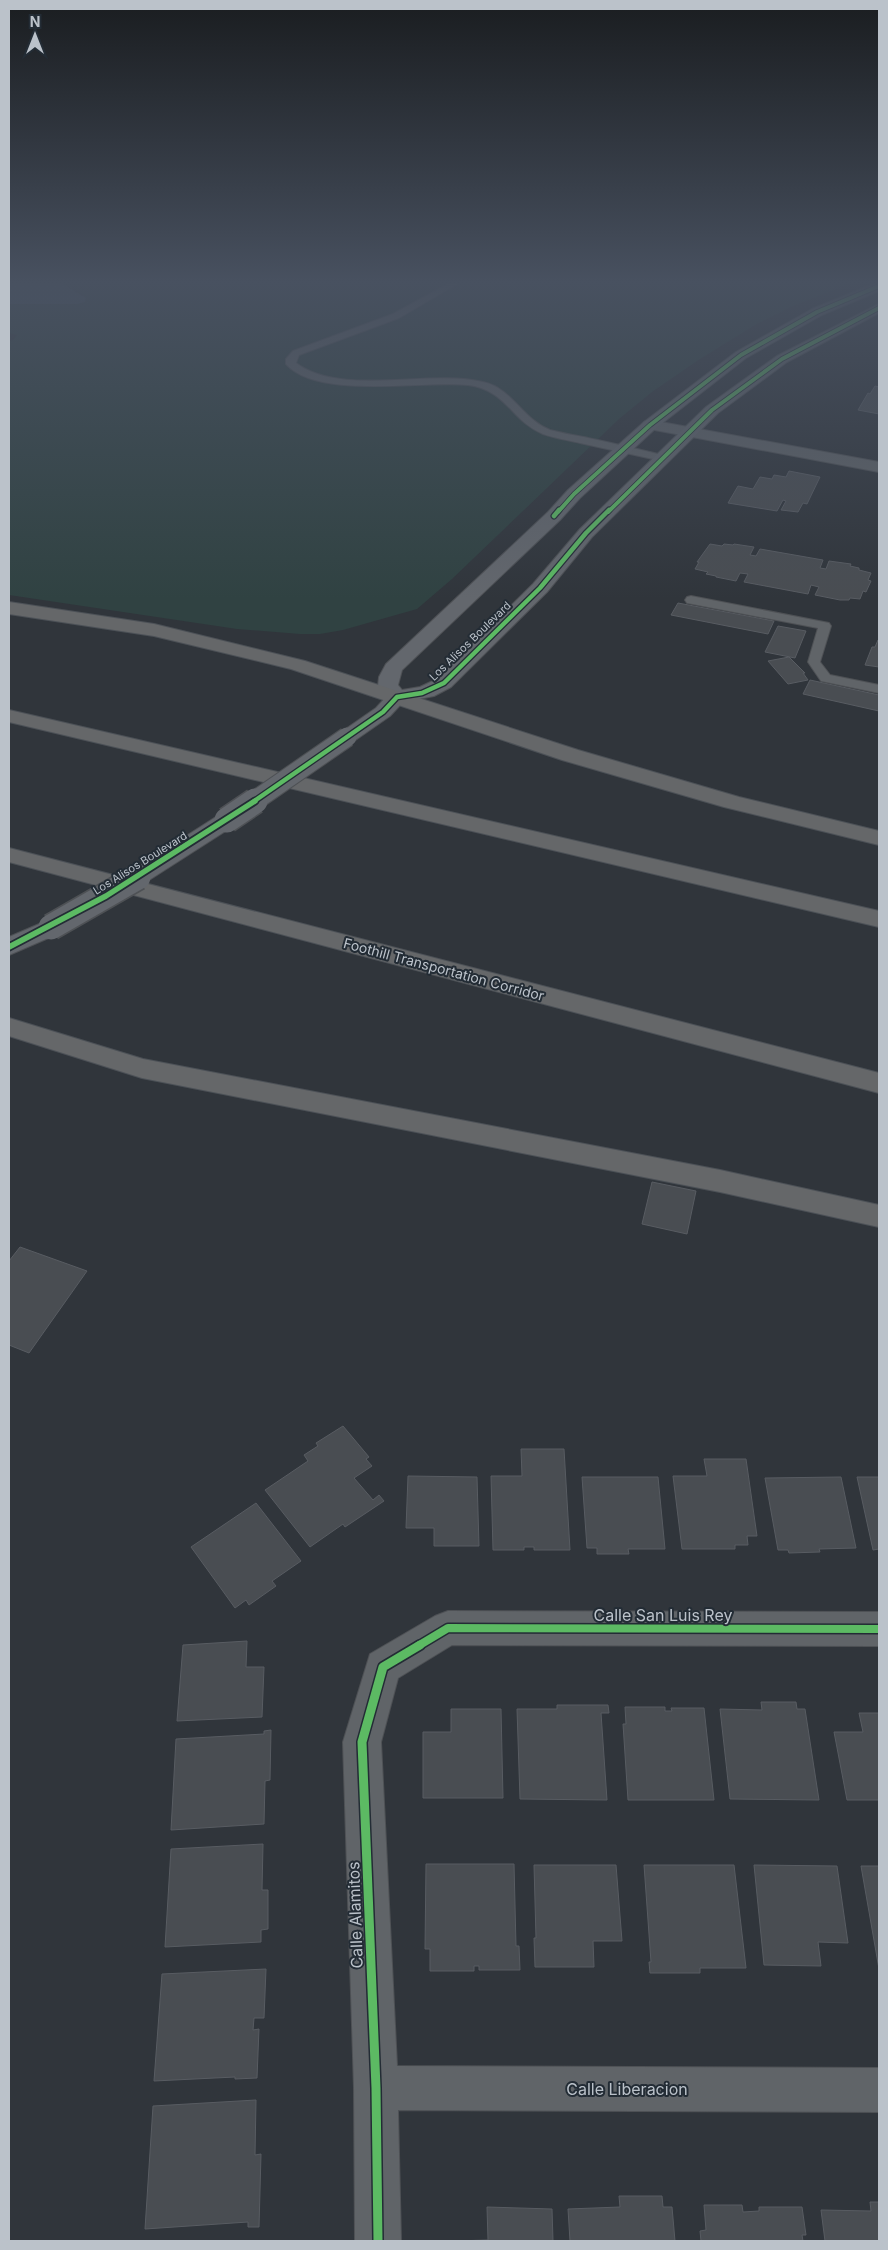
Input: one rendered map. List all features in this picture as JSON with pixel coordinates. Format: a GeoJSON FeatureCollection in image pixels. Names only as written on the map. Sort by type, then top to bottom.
{"type":"FeatureCollection","features":[{"type":"Feature","properties":{"kind":"highway"},"geometry":{"type":"LineString","coordinates":[[9,608],[154,630],[298,665],[397,696],[570,755],[732,802],[879,838]]}},
{"type":"Feature","properties":{"kind":"highway"},"geometry":{"type":"LineString","coordinates":[[9,716],[879,919]]}},
{"type":"Feature","properties":{"kind":"highway","name":"Foothill Transportation Corridor"},"geometry":{"type":"LineString","coordinates":[[9,855],[879,1083]]}},
{"type":"Feature","properties":{"kind":"highway"},"geometry":{"type":"LineString","coordinates":[[9,1027],[142,1068],[720,1181],[879,1216]]}},
{"type":"Feature","properties":{"kind":"main road"},"geometry":{"type":"LineString","coordinates":[[397,696],[388,686],[388,677],[393,668],[554,516],[574,494],[655,420],[695,389]]}},
{"type":"Feature","properties":{"kind":"main road","name":"Los Alisos Boulevard"},"geometry":{"type":"LineString","coordinates":[[9,947],[51,927],[138,877],[227,820],[383,712],[397,696],[433,690],[444,683],[540,588],[586,533],[693,428],[726,398],[739,389]]}},
{"type":"Feature","properties":{"kind":"street"},"geometry":{"type":"LineString","coordinates":[[655,420],[879,467]]}},
{"type":"Feature","properties":{"kind":"street"},"geometry":{"type":"LineString","coordinates":[[693,428],[879,456]]}},
{"type":"Feature","properties":{"kind":"street","name":"Calle San Luis Rey"},"geometry":{"type":"LineString","coordinates":[[448,1628],[879,1629]]}},
{"type":"Feature","properties":{"kind":"street","name":"Calle Alamitos"},"geometry":{"type":"LineString","coordinates":[[378,2241],[376,2088],[362,1742],[383,1667],[448,1628]]}},
{"type":"Feature","properties":{"kind":"street","name":"Calle Liberacion"},"geometry":{"type":"LineString","coordinates":[[376,2088],[879,2090]]}},
{"type":"Feature","properties":{"kind":"lane"},"geometry":{"type":"LineString","coordinates":[[494,389],[502,392],[526,421],[535,427],[662,458]]}},
{"type":"Feature","properties":{"kind":"lane"},"geometry":{"type":"LineString","coordinates":[[691,600],[825,626],[814,662],[826,678],[879,689]]}},
{"type":"Feature","properties":{"kind":"shaded area"},"geometry":{"type":"Polygon","coordinates":[[[9,389],[656,389],[619,419],[452,579],[417,609],[343,630],[320,634],[300,634],[237,629],[9,595],[9,389]]]}},
{"type":"Feature","properties":{"kind":"building"},"geometry":{"type":"Polygon","coordinates":[[[873,389],[879,389],[879,414],[858,410],[868,393],[870,394],[873,389]]]}},
{"type":"Feature","properties":{"kind":"building"},"geometry":{"type":"Polygon","coordinates":[[[789,471],[820,477],[807,504],[803,503],[798,512],[781,510],[786,501],[783,500],[777,511],[728,503],[738,486],[753,489],[760,477],[772,479],[774,475],[786,477],[789,471]]]}},
{"type":"Feature","properties":{"kind":"building"},"geometry":{"type":"Polygon","coordinates":[[[710,544],[722,546],[724,544],[734,544],[754,547],[750,555],[756,556],[760,549],[823,560],[820,568],[826,569],[829,561],[851,564],[850,566],[871,573],[868,580],[871,581],[866,592],[863,591],[860,599],[840,600],[815,595],[819,587],[811,585],[808,594],[744,582],[748,574],[740,573],[736,581],[716,577],[706,574],[708,572],[695,569],[699,562],[697,562],[710,544]]]}},
{"type":"Feature","properties":{"kind":"building"},"geometry":{"type":"Polygon","coordinates":[[[678,603],[774,621],[768,634],[671,615],[678,603]]]}},
{"type":"Feature","properties":{"kind":"building"},"geometry":{"type":"Polygon","coordinates":[[[778,626],[806,631],[795,658],[765,652],[778,626]]]}},
{"type":"Feature","properties":{"kind":"building"},"geometry":{"type":"Polygon","coordinates":[[[878,640],[879,667],[865,665],[872,647],[875,647],[878,640]]]}},
{"type":"Feature","properties":{"kind":"building"},"geometry":{"type":"Polygon","coordinates":[[[789,657],[805,673],[803,673],[808,680],[788,684],[768,661],[789,657]]]}},
{"type":"Feature","properties":{"kind":"building"},"geometry":{"type":"Polygon","coordinates":[[[810,680],[879,695],[879,711],[803,694],[810,680]]]}},
{"type":"Feature","properties":{"kind":"building"},"geometry":{"type":"Polygon","coordinates":[[[652,1182],[696,1191],[687,1234],[642,1224],[652,1182]]]}},
{"type":"Feature","properties":{"kind":"building"},"geometry":{"type":"Polygon","coordinates":[[[20,1247],[87,1271],[29,1353],[9,1345],[9,1261],[20,1247]]]}},
{"type":"Feature","properties":{"kind":"building"},"geometry":{"type":"Polygon","coordinates":[[[343,1426],[369,1457],[366,1459],[372,1466],[354,1478],[373,1500],[379,1495],[384,1501],[345,1527],[343,1524],[310,1547],[265,1490],[308,1461],[304,1455],[318,1446],[316,1443],[343,1426]]]}},
{"type":"Feature","properties":{"kind":"building"},"geometry":{"type":"Polygon","coordinates":[[[521,1449],[564,1449],[570,1550],[534,1550],[534,1547],[524,1547],[524,1550],[493,1550],[491,1476],[522,1476],[521,1449]]]}},
{"type":"Feature","properties":{"kind":"building"},"geometry":{"type":"Polygon","coordinates":[[[704,1459],[746,1459],[757,1536],[747,1536],[748,1545],[735,1545],[735,1549],[682,1549],[673,1476],[707,1476],[704,1459]]]}},
{"type":"Feature","properties":{"kind":"building"},"geometry":{"type":"Polygon","coordinates":[[[408,1476],[477,1477],[479,1546],[434,1546],[434,1528],[406,1528],[408,1476]]]}},
{"type":"Feature","properties":{"kind":"building"},"geometry":{"type":"Polygon","coordinates":[[[582,1477],[658,1477],[665,1549],[628,1549],[629,1554],[597,1554],[597,1548],[587,1548],[582,1477]]]}},
{"type":"Feature","properties":{"kind":"building"},"geometry":{"type":"Polygon","coordinates":[[[841,1477],[856,1548],[819,1549],[820,1552],[789,1553],[788,1550],[778,1550],[765,1478],[841,1477]]]}},
{"type":"Feature","properties":{"kind":"building"},"geometry":{"type":"Polygon","coordinates":[[[857,1477],[879,1477],[879,1549],[873,1550],[857,1477]]]}},
{"type":"Feature","properties":{"kind":"building"},"geometry":{"type":"Polygon","coordinates":[[[256,1503],[301,1561],[272,1581],[276,1586],[249,1605],[246,1600],[235,1608],[191,1547],[256,1503]]]}},
{"type":"Feature","properties":{"kind":"building"},"geometry":{"type":"Polygon","coordinates":[[[247,1641],[246,1667],[264,1667],[262,1717],[177,1721],[183,1645],[247,1641]]]}},
{"type":"Feature","properties":{"kind":"building"},"geometry":{"type":"Polygon","coordinates":[[[761,1702],[796,1702],[797,1709],[805,1709],[819,1800],[730,1799],[720,1709],[762,1710],[761,1702]]]}},
{"type":"Feature","properties":{"kind":"building"},"geometry":{"type":"Polygon","coordinates":[[[557,1705],[608,1705],[609,1713],[601,1713],[607,1800],[520,1799],[517,1709],[557,1709],[557,1705]]]}},
{"type":"Feature","properties":{"kind":"building"},"geometry":{"type":"Polygon","coordinates":[[[625,1707],[665,1707],[665,1711],[672,1711],[671,1708],[704,1708],[714,1800],[628,1800],[623,1724],[626,1724],[625,1707]]]}},
{"type":"Feature","properties":{"kind":"building"},"geometry":{"type":"Polygon","coordinates":[[[451,1709],[501,1709],[503,1798],[423,1798],[423,1732],[451,1732],[451,1709]]]}},
{"type":"Feature","properties":{"kind":"building"},"geometry":{"type":"Polygon","coordinates":[[[859,1713],[879,1713],[879,1800],[847,1800],[834,1732],[863,1732],[859,1713]]]}},
{"type":"Feature","properties":{"kind":"building"},"geometry":{"type":"Polygon","coordinates":[[[271,1730],[270,1780],[265,1781],[264,1824],[171,1830],[176,1739],[264,1734],[264,1731],[271,1730]]]}},
{"type":"Feature","properties":{"kind":"building"},"geometry":{"type":"Polygon","coordinates":[[[263,1844],[262,1890],[268,1890],[268,1929],[261,1930],[261,1942],[165,1947],[171,1849],[263,1844]]]}},
{"type":"Feature","properties":{"kind":"building"},"geometry":{"type":"Polygon","coordinates":[[[426,1864],[514,1864],[516,1946],[519,1946],[520,1970],[479,1970],[479,1966],[474,1966],[474,1971],[430,1971],[430,1949],[425,1949],[426,1864]]]}},
{"type":"Feature","properties":{"kind":"building"},"geometry":{"type":"Polygon","coordinates":[[[534,1865],[616,1865],[622,1941],[593,1941],[594,1967],[535,1967],[534,1865]]]}},
{"type":"Feature","properties":{"kind":"building"},"geometry":{"type":"Polygon","coordinates":[[[644,1865],[734,1865],[746,1968],[700,1968],[700,1973],[650,1973],[649,1962],[651,1962],[644,1865]]]}},
{"type":"Feature","properties":{"kind":"building"},"geometry":{"type":"Polygon","coordinates":[[[754,1865],[837,1866],[848,1943],[818,1942],[821,1966],[764,1965],[754,1865]]]}},
{"type":"Feature","properties":{"kind":"building"},"geometry":{"type":"Polygon","coordinates":[[[861,1866],[879,1866],[879,1969],[861,1866]]]}},
{"type":"Feature","properties":{"kind":"building"},"geometry":{"type":"Polygon","coordinates":[[[266,1969],[264,2018],[254,2018],[253,2030],[259,2029],[257,2078],[235,2079],[235,2077],[154,2081],[162,1974],[266,1969]]]}},
{"type":"Feature","properties":{"kind":"building"},"geometry":{"type":"Polygon","coordinates":[[[256,2100],[255,2155],[261,2154],[259,2227],[248,2227],[248,2222],[145,2229],[153,2106],[256,2100]]]}},
{"type":"Feature","properties":{"kind":"building"},"geometry":{"type":"Polygon","coordinates":[[[619,2196],[662,2196],[663,2207],[672,2207],[675,2241],[570,2241],[568,2209],[620,2207],[619,2196]]]}},
{"type":"Feature","properties":{"kind":"building"},"geometry":{"type":"Polygon","coordinates":[[[870,2202],[879,2202],[879,2241],[825,2241],[821,2210],[871,2211],[870,2202]]]}},
{"type":"Feature","properties":{"kind":"building"},"geometry":{"type":"Polygon","coordinates":[[[704,2205],[742,2205],[743,2212],[759,2211],[759,2207],[802,2207],[806,2235],[802,2235],[803,2241],[701,2241],[700,2231],[706,2230],[704,2205]]]}},
{"type":"Feature","properties":{"kind":"building"},"geometry":{"type":"Polygon","coordinates":[[[487,2207],[552,2209],[553,2241],[454,2241],[488,2240],[487,2207]]]}},
{"type":"Feature","properties":{"kind":"cycle path"},"geometry":{"type":"LineString","coordinates":[[554,516],[574,494],[650,425],[697,389]]}},
{"type":"Feature","properties":{"kind":"cycle path"},"geometry":{"type":"LineString","coordinates":[[9,947],[58,923],[154,867],[383,712],[397,697],[422,693],[444,683],[540,588],[586,533],[712,410],[741,389]]}},
{"type":"Feature","properties":{"kind":"cycle path"},"geometry":{"type":"LineString","coordinates":[[378,2241],[376,2088],[362,1742],[383,1667],[448,1628],[879,1629]]}}]}
